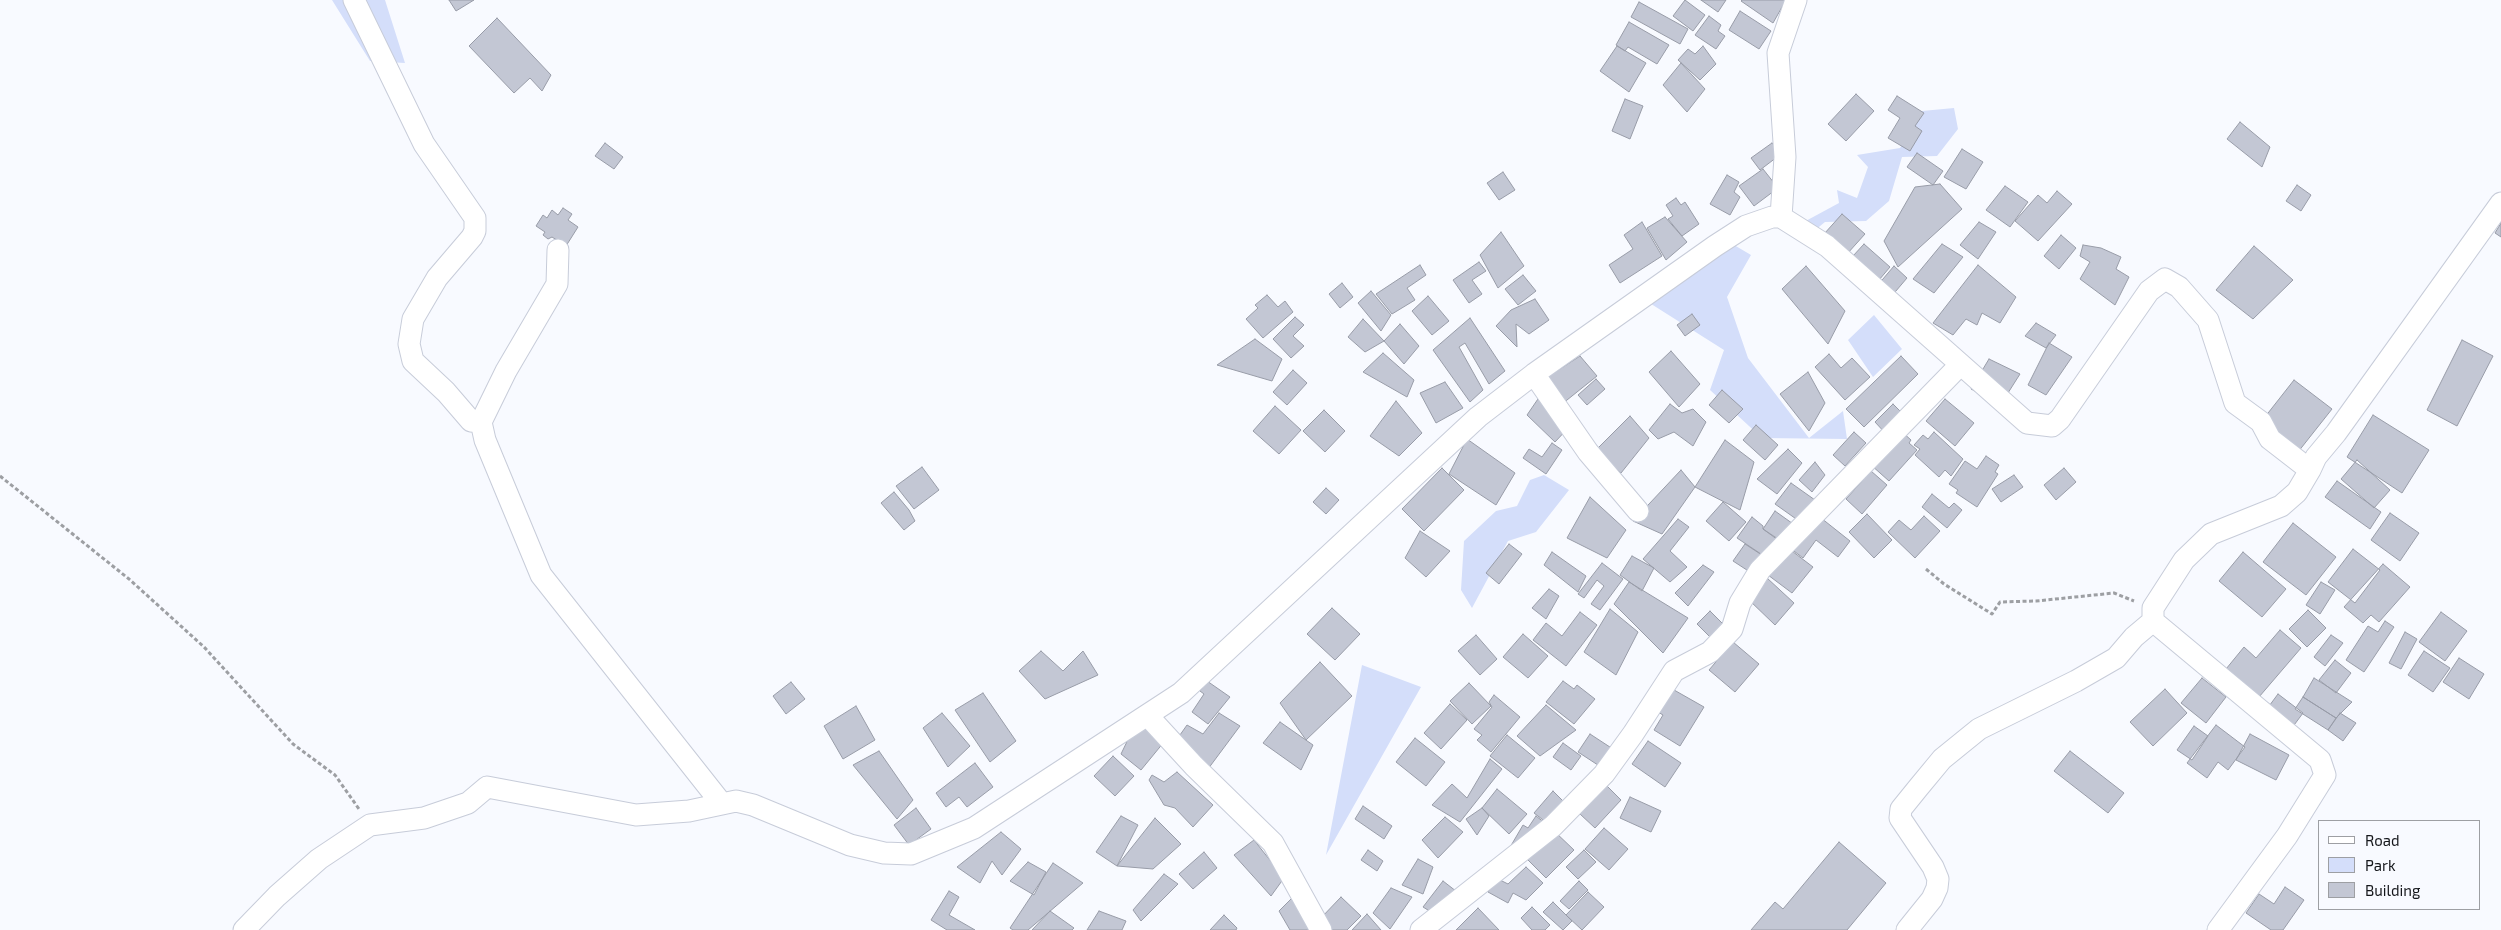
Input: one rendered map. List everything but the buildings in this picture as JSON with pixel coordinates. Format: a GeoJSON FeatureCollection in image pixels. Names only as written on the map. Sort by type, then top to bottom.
{"type":"FeatureCollection","features":[{"type":"Feature","properties":{"kind":"street"},"geometry":{"type":"LineString","coordinates":[[354,0],[424,144],[475,218],[475,231],[472,237],[437,278],[413,319],[409,344],[413,361],[446,392],[471,421],[481,422]]}},
{"type":"Feature","properties":{"kind":"street"},"geometry":{"type":"LineString","coordinates":[[1781,217],[1785,158],[1778,53],[1796,0]]}},
{"type":"Feature","properties":{"kind":"street"},"geometry":{"type":"LineString","coordinates":[[1908,930],[1932,899],[1937,888],[1938,878],[1933,867],[1900,818],[1901,809],[1918,788],[1942,759],[1979,729],[2076,681],[2116,658],[2153,615],[2184,560],[2210,534],[2280,506],[2297,492],[2316,457],[2392,357],[2501,204]]}},
{"type":"Feature","properties":{"kind":"street"},"geometry":{"type":"LineString","coordinates":[[244,930],[277,896],[319,858],[370,825],[424,818],[468,803],[487,787],[636,815],[689,811],[736,801],[753,805],[850,845],[884,853],[911,854],[974,828],[1181,693],[1478,417],[1534,374],[1715,246],[1746,226],[1772,216],[1781,217],[1827,246],[2027,423],[2052,426],[2060,419],[2149,291],[2165,279],[2179,287],[2208,320],[2234,403],[2261,422],[2270,439],[2310,470]]}},
{"type":"Feature","properties":{"kind":"street"},"geometry":{"type":"LineString","coordinates":[[558,250],[557,284],[506,371],[481,422],[488,449],[541,575],[717,805]]}},
{"type":"Feature","properties":{"kind":"street"},"geometry":{"type":"LineString","coordinates":[[1421,930],[1553,826],[1604,774],[1633,734],[1674,671],[1710,652],[1732,629],[1740,603],[1760,570],[1960,365]]}},
{"type":"Feature","properties":{"kind":"street"},"geometry":{"type":"LineString","coordinates":[[1534,374],[1588,452],[1638,511]]}},
{"type":"Feature","properties":{"kind":"street"},"geometry":{"type":"LineString","coordinates":[[2153,615],[2320,760],[2325,775],[2315,794],[2287,836],[2218,930]]}},
{"type":"Feature","properties":{"kind":"street"},"geometry":{"type":"LineString","coordinates":[[1148,716],[1194,766],[1273,843],[1321,930]]}},
{"type":"Feature","properties":{"kind":"path"},"geometry":{"type":"LineString","coordinates":[[0,476],[129,578],[204,647],[293,744],[335,775],[370,825]]}},
{"type":"Feature","properties":{"kind":"path"},"geometry":{"type":"LineString","coordinates":[[1926,568],[1944,584],[1992,614],[2000,602],[2036,602],[2114,593],[2153,615]]}},
{"type":"Feature","properties":{"kind":"green space"},"geometry":{"type":"Polygon","coordinates":[[[332,0],[385,0],[405,63],[370,61],[332,0]]]}},
{"type":"Feature","properties":{"kind":"green space"},"geometry":{"type":"Polygon","coordinates":[[[1954,108],[1958,129],[1937,156],[1902,157],[1889,201],[1866,221],[1825,222],[1814,231],[1802,223],[1839,203],[1837,190],[1857,198],[1868,167],[1857,155],[1900,148],[1922,111],[1954,108]]]}},
{"type":"Feature","properties":{"kind":"green space"},"geometry":{"type":"Polygon","coordinates":[[[1729,242],[1751,255],[1727,297],[1748,358],[1809,438],[1843,411],[1847,439],[1762,438],[1710,390],[1724,350],[1648,302],[1729,242]]]}},
{"type":"Feature","properties":{"kind":"green space"},"geometry":{"type":"Polygon","coordinates":[[[1874,315],[1902,349],[1873,377],[1848,340],[1874,315]]]}},
{"type":"Feature","properties":{"kind":"green space"},"geometry":{"type":"Polygon","coordinates":[[[1544,475],[1569,490],[1536,532],[1508,541],[1472,608],[1461,590],[1464,541],[1496,511],[1517,506],[1530,480],[1544,475]]]}},
{"type":"Feature","properties":{"kind":"green space"},"geometry":{"type":"Polygon","coordinates":[[[1362,665],[1421,687],[1326,855],[1362,665]]]}}]}
